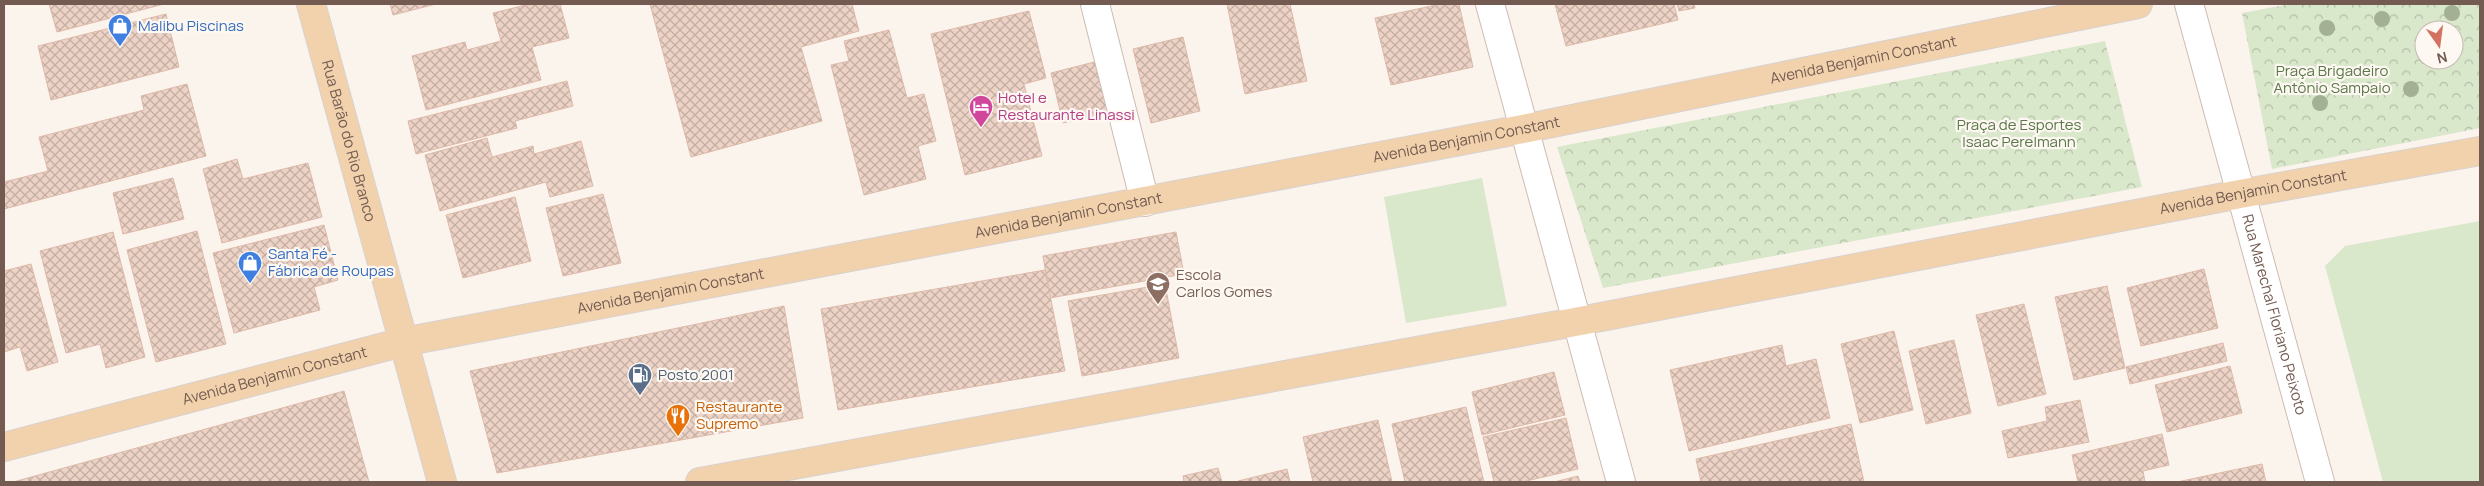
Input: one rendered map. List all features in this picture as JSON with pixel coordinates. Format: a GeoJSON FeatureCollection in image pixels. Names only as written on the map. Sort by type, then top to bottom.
{"type":"FeatureCollection","features":[{"type":"Feature","properties":{"kind":"main road","name":"Rua Barão do Rio Branco"},"geometry":{"type":"LineString","coordinates":[[312,4],[442,482]]}},
{"type":"Feature","properties":{"kind":"main road","name":"Avenida Benjamin Constant"},"geometry":{"type":"LineString","coordinates":[[4,447],[403,342],[1523,129],[2138,4]]}},
{"type":"Feature","properties":{"kind":"main road","name":"Avenida Benjamin Constant"},"geometry":{"type":"LineString","coordinates":[[700,482],[1575,322],[2240,194],[2480,151]]}},
{"type":"Feature","properties":{"kind":"street"},"geometry":{"type":"LineString","coordinates":[[1095,4],[1145,202]]}},
{"type":"Feature","properties":{"kind":"street"},"geometry":{"type":"LineString","coordinates":[[1490,4],[1575,322],[1621,482]]}},
{"type":"Feature","properties":{"kind":"street","name":"Rua Marechal Floriano Peixoto"},"geometry":{"type":"LineString","coordinates":[[2189,4],[2320,482]]}},
{"type":"Feature","properties":{"kind":"green space","name":"Praça Brigadeiro Antônio Sampaio"},"geometry":{"type":"Polygon","coordinates":[[[2291,4],[2480,4],[2480,128],[2272,169],[2242,13],[2291,4]]]}},
{"type":"Feature","properties":{"kind":"green space","name":"Praça de Esportes Isaac Perelmann"},"geometry":{"type":"Polygon","coordinates":[[[2105,41],[2142,187],[1603,288],[1557,147],[2105,41]]]}},
{"type":"Feature","properties":{"kind":"green space"},"geometry":{"type":"Polygon","coordinates":[[[1482,178],[1507,306],[1406,323],[1384,197],[1482,178]]]}},
{"type":"Feature","properties":{"kind":"green space"},"geometry":{"type":"Polygon","coordinates":[[[2480,221],[2480,482],[2383,482],[2325,266],[2345,246],[2480,221]]]}},
{"type":"Feature","properties":{"kind":"building"},"geometry":{"type":"Polygon","coordinates":[[[49,4],[164,4],[57,32],[49,4]]]}},
{"type":"Feature","properties":{"kind":"building"},"geometry":{"type":"Polygon","coordinates":[[[390,4],[436,4],[393,15],[390,4]]]}},
{"type":"Feature","properties":{"kind":"building"},"geometry":{"type":"Polygon","coordinates":[[[530,4],[560,4],[569,38],[532,47],[541,80],[426,110],[412,56],[465,42],[467,50],[501,41],[493,13],[530,4]]]}},
{"type":"Feature","properties":{"kind":"building"},"geometry":{"type":"Polygon","coordinates":[[[650,4],[852,4],[859,31],[801,47],[822,121],[691,157],[650,4]]]}},
{"type":"Feature","properties":{"kind":"building"},"geometry":{"type":"Polygon","coordinates":[[[1227,4],[1290,4],[1307,81],[1245,94],[1227,4]]]}},
{"type":"Feature","properties":{"kind":"building"},"geometry":{"type":"Polygon","coordinates":[[[1441,4],[1459,4],[1473,67],[1391,85],[1375,18],[1441,4]]]}},
{"type":"Feature","properties":{"kind":"building"},"geometry":{"type":"Polygon","coordinates":[[[1555,4],[1674,4],[1678,20],[1566,46],[1555,4]]]}},
{"type":"Feature","properties":{"kind":"building"},"geometry":{"type":"Polygon","coordinates":[[[1677,4],[1694,4],[1695,8],[1679,11],[1677,4]]]}},
{"type":"Feature","properties":{"kind":"building"},"geometry":{"type":"Polygon","coordinates":[[[1029,11],[1046,78],[1024,84],[1042,156],[965,175],[931,34],[1029,11]]]}},
{"type":"Feature","properties":{"kind":"building"},"geometry":{"type":"Polygon","coordinates":[[[166,14],[179,67],[51,100],[38,46],[166,14]]]}},
{"type":"Feature","properties":{"kind":"building"},"geometry":{"type":"Polygon","coordinates":[[[889,30],[907,98],[924,94],[936,141],[918,146],[926,179],[864,195],[831,65],[849,61],[844,41],[889,30]]]}},
{"type":"Feature","properties":{"kind":"building"},"geometry":{"type":"Polygon","coordinates":[[[1183,37],[1200,111],[1151,123],[1133,49],[1183,37]]]}},
{"type":"Feature","properties":{"kind":"building"},"geometry":{"type":"Polygon","coordinates":[[[1102,60],[1114,111],[1063,123],[1051,73],[1102,60]]]}},
{"type":"Feature","properties":{"kind":"building"},"geometry":{"type":"Polygon","coordinates":[[[567,81],[573,106],[515,121],[517,128],[416,154],[408,121],[567,81]]]}},
{"type":"Feature","properties":{"kind":"building"},"geometry":{"type":"Polygon","coordinates":[[[187,84],[206,156],[4,209],[4,182],[48,171],[39,137],[144,110],[141,96],[187,84]]]}},
{"type":"Feature","properties":{"kind":"building"},"geometry":{"type":"Polygon","coordinates":[[[487,138],[492,157],[533,146],[534,154],[581,141],[593,186],[550,197],[546,182],[440,211],[425,155],[487,138]]]}},
{"type":"Feature","properties":{"kind":"building"},"geometry":{"type":"Polygon","coordinates":[[[237,159],[243,179],[308,163],[322,217],[222,243],[203,169],[237,159]]]}},
{"type":"Feature","properties":{"kind":"building"},"geometry":{"type":"Polygon","coordinates":[[[173,178],[184,219],[123,234],[113,193],[173,178]]]}},
{"type":"Feature","properties":{"kind":"building"},"geometry":{"type":"Polygon","coordinates":[[[603,194],[621,263],[563,276],[546,208],[603,194]]]}},
{"type":"Feature","properties":{"kind":"building"},"geometry":{"type":"Polygon","coordinates":[[[515,197],[531,261],[463,278],[446,215],[515,197]]]}},
{"type":"Feature","properties":{"kind":"building"},"geometry":{"type":"Polygon","coordinates":[[[324,225],[338,280],[314,287],[320,310],[234,333],[213,253],[324,225]]]}},
{"type":"Feature","properties":{"kind":"building"},"geometry":{"type":"Polygon","coordinates":[[[197,231],[226,344],[156,362],[127,250],[197,231]]]}},
{"type":"Feature","properties":{"kind":"building"},"geometry":{"type":"Polygon","coordinates":[[[113,232],[145,357],[106,368],[100,344],[66,353],[40,251],[113,232]]]}},
{"type":"Feature","properties":{"kind":"building"},"geometry":{"type":"Polygon","coordinates":[[[1176,232],[1184,274],[1050,298],[1043,256],[1176,232]]]}},
{"type":"Feature","properties":{"kind":"building"},"geometry":{"type":"Polygon","coordinates":[[[31,264],[58,362],[27,371],[20,347],[4,352],[4,271],[31,264]]]}},
{"type":"Feature","properties":{"kind":"building"},"geometry":{"type":"Polygon","coordinates":[[[2204,269],[2218,328],[2141,346],[2127,288],[2204,269]]]}},
{"type":"Feature","properties":{"kind":"building"},"geometry":{"type":"Polygon","coordinates":[[[1045,270],[1065,371],[838,410],[821,309],[1045,270]]]}},
{"type":"Feature","properties":{"kind":"building"},"geometry":{"type":"Polygon","coordinates":[[[1165,284],[1179,358],[1082,376],[1068,301],[1165,284]]]}},
{"type":"Feature","properties":{"kind":"building"},"geometry":{"type":"Polygon","coordinates":[[[2107,286],[2125,368],[2074,380],[2055,297],[2107,286]]]}},
{"type":"Feature","properties":{"kind":"building"},"geometry":{"type":"Polygon","coordinates":[[[2024,304],[2046,394],[1998,406],[1976,315],[2024,304]]]}},
{"type":"Feature","properties":{"kind":"building"},"geometry":{"type":"Polygon","coordinates":[[[784,306],[803,418],[497,473],[470,371],[784,306]]]}},
{"type":"Feature","properties":{"kind":"building"},"geometry":{"type":"Polygon","coordinates":[[[1894,331],[1913,410],[1860,423],[1841,344],[1894,331]]]}},
{"type":"Feature","properties":{"kind":"building"},"geometry":{"type":"Polygon","coordinates":[[[1954,340],[1971,413],[1926,424],[1909,351],[1954,340]]]}},
{"type":"Feature","properties":{"kind":"building"},"geometry":{"type":"Polygon","coordinates":[[[2223,343],[2227,361],[2130,384],[2126,367],[2223,343]]]}},
{"type":"Feature","properties":{"kind":"building"},"geometry":{"type":"Polygon","coordinates":[[[1782,345],[1786,366],[1816,359],[1830,418],[1689,451],[1670,370],[1782,345]]]}},
{"type":"Feature","properties":{"kind":"building"},"geometry":{"type":"Polygon","coordinates":[[[2230,366],[2242,413],[2167,432],[2155,385],[2230,366]]]}},
{"type":"Feature","properties":{"kind":"building"},"geometry":{"type":"Polygon","coordinates":[[[1554,372],[1565,415],[1482,435],[1472,392],[1554,372]]]}},
{"type":"Feature","properties":{"kind":"building"},"geometry":{"type":"Polygon","coordinates":[[[344,391],[369,482],[13,482],[344,391]]]}},
{"type":"Feature","properties":{"kind":"building"},"geometry":{"type":"Polygon","coordinates":[[[2080,400],[2089,442],[2008,458],[2002,431],[2047,421],[2045,407],[2080,400]]]}},
{"type":"Feature","properties":{"kind":"building"},"geometry":{"type":"Polygon","coordinates":[[[1466,407],[1484,482],[1405,482],[1392,424],[1466,407]]]}},
{"type":"Feature","properties":{"kind":"building"},"geometry":{"type":"Polygon","coordinates":[[[1566,418],[1578,469],[1522,482],[1494,482],[1483,437],[1566,418]]]}},
{"type":"Feature","properties":{"kind":"building"},"geometry":{"type":"Polygon","coordinates":[[[1378,420],[1392,482],[1313,482],[1303,437],[1378,420]]]}},
{"type":"Feature","properties":{"kind":"building"},"geometry":{"type":"Polygon","coordinates":[[[1851,424],[1864,482],[1701,482],[1696,459],[1851,424]]]}},
{"type":"Feature","properties":{"kind":"building"},"geometry":{"type":"Polygon","coordinates":[[[2162,434],[2169,465],[2143,471],[2145,482],[2078,482],[2072,455],[2162,434]]]}},
{"type":"Feature","properties":{"kind":"building"},"geometry":{"type":"Polygon","coordinates":[[[2262,464],[2266,482],[2177,482],[2262,464]]]}},
{"type":"Feature","properties":{"kind":"building"},"geometry":{"type":"Polygon","coordinates":[[[1218,468],[1222,482],[1184,482],[1183,476],[1218,468]]]}},
{"type":"Feature","properties":{"kind":"building"},"geometry":{"type":"Polygon","coordinates":[[[1287,469],[1290,482],[1238,482],[1238,481],[1287,469]]]}},
{"type":"Feature","properties":{"kind":"building"},"geometry":{"type":"Polygon","coordinates":[[[1578,476],[1580,482],[1554,482],[1578,476]]]}},
{"type":"Feature","properties":{"kind":"place","name":"Malibu Piscinas"},"geometry":{"type":"Point","coordinates":[120,47]}},
{"type":"Feature","properties":{"kind":"place","name":"Hotel e Restaurante Linassi"},"geometry":{"type":"Point","coordinates":[981,128]}},
{"type":"Feature","properties":{"kind":"place","name":"Santa Fé - Fábrica de Roupas"},"geometry":{"type":"Point","coordinates":[250,284]}},
{"type":"Feature","properties":{"kind":"place","name":"Escola Carlos Gomes"},"geometry":{"type":"Point","coordinates":[1158,305]}},
{"type":"Feature","properties":{"kind":"place","name":"Posto 2001"},"geometry":{"type":"Point","coordinates":[640,396]}},
{"type":"Feature","properties":{"kind":"place","name":"Restaurante Supremo"},"geometry":{"type":"Point","coordinates":[678,437]}}]}
